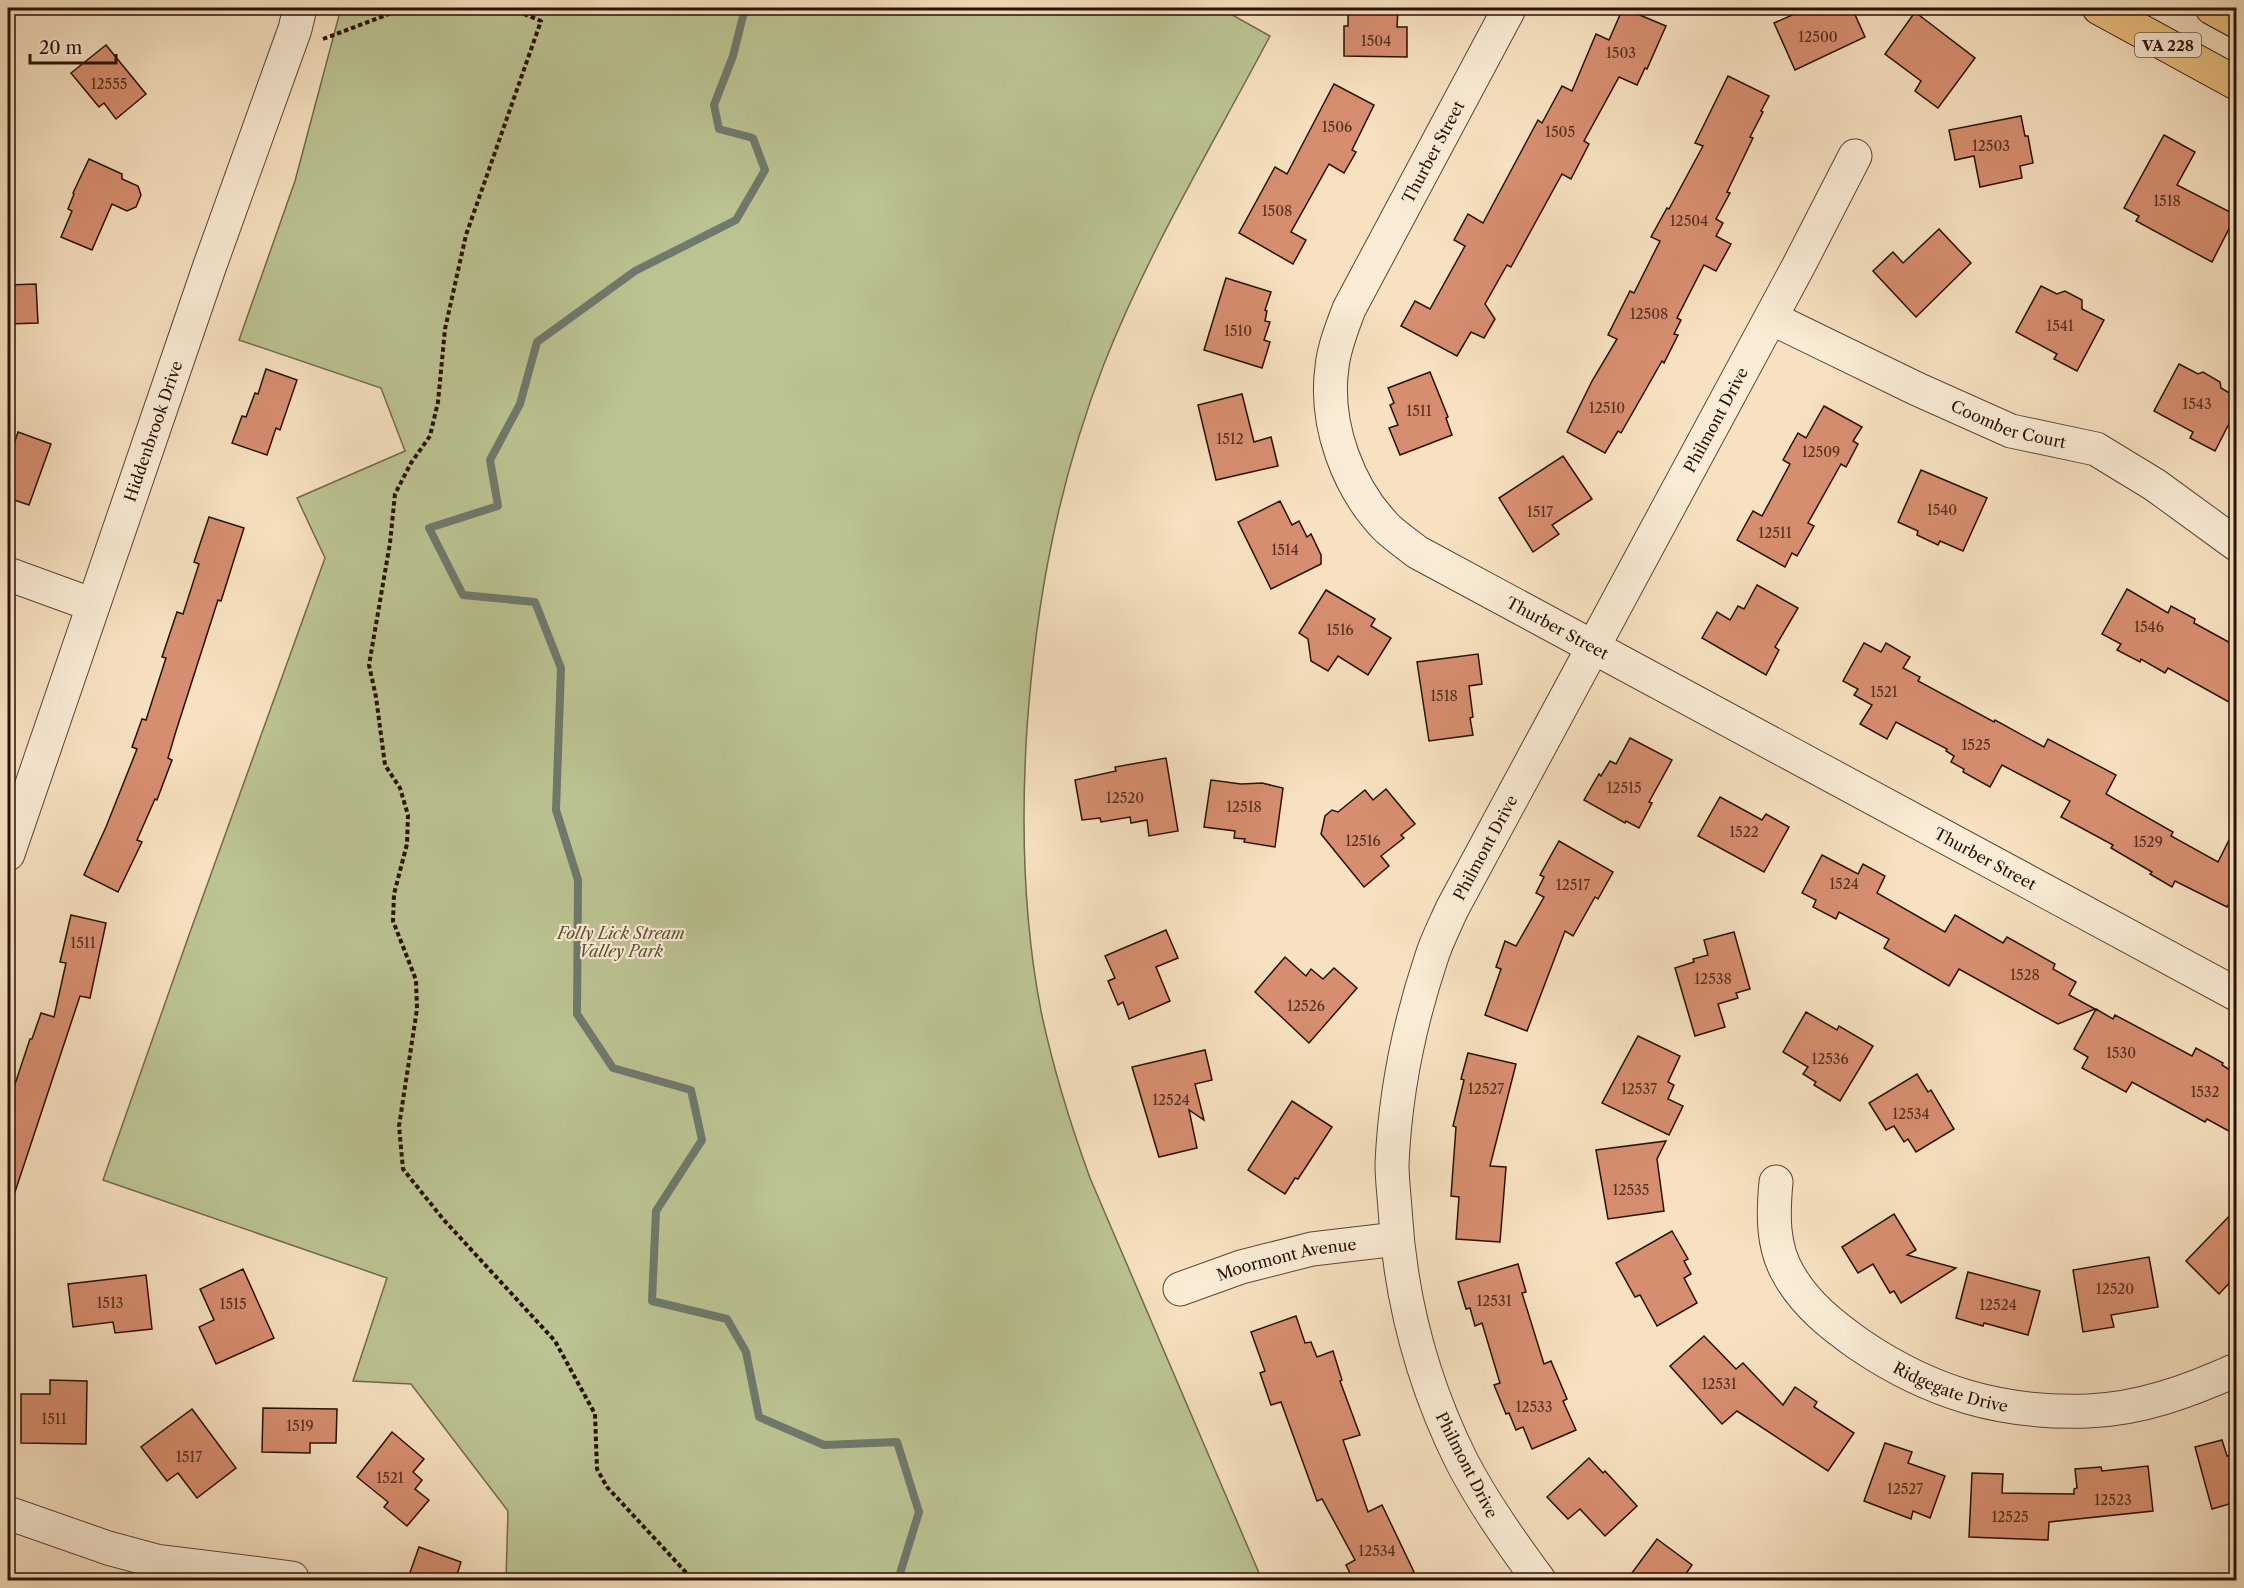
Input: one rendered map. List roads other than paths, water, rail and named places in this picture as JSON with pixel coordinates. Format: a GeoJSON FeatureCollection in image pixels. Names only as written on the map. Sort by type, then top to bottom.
{"type":"FeatureCollection","features":[{"type":"Feature","properties":{"kind":"main road","name":"VA 228"},"geometry":{"type":"LineString","coordinates":[[2099,8],[2236,83]]}},
{"type":"Feature","properties":{"kind":"main road"},"geometry":{"type":"LineString","coordinates":[[2212,8],[2236,21]]}},
{"type":"Feature","properties":{"kind":"street","name":"Thurber Street"},"geometry":{"type":"LineString","coordinates":[[1508,11],[1349,309],[1336,344],[1331,368],[1331,405],[1338,441],[1352,477],[1365,499],[1388,528],[1417,552],[2236,994]]}},
{"type":"Feature","properties":{"kind":"street","name":"Hiddenbrook Drive"},"geometry":{"type":"LineString","coordinates":[[8,854],[297,18]]}},
{"type":"Feature","properties":{"kind":"street","name":"Philmont Drive"},"geometry":{"type":"LineString","coordinates":[[1539,1581],[1498,1524],[1463,1463],[1437,1406],[1417,1347],[1397,1239],[1392,1166],[1399,1095],[1407,1048],[1431,958],[1452,909],[1771,318],[1855,156]]}},
{"type":"Feature","properties":{"kind":"street","name":"Coomber Court"},"geometry":{"type":"LineString","coordinates":[[1771,318],[1917,389],[2011,431],[2096,449],[2154,485],[2236,544]]}},
{"type":"Feature","properties":{"kind":"street"},"geometry":{"type":"LineString","coordinates":[[8,574],[93,605]]}},
{"type":"Feature","properties":{"kind":"street","name":"Ridgegate Drive"},"geometry":{"type":"LineString","coordinates":[[1776,1182],[1773,1215],[1777,1243],[1788,1274],[1807,1302],[1841,1332],[1887,1363],[1935,1387],[1986,1402],[2038,1411],[2090,1411],[2143,1404],[2190,1390],[2236,1370]]}},
{"type":"Feature","properties":{"kind":"street","name":"Moormont Avenue"},"geometry":{"type":"LineString","coordinates":[[1180,1289],[1241,1267],[1312,1249],[1397,1239]]}},
{"type":"Feature","properties":{"kind":"street"},"geometry":{"type":"LineString","coordinates":[[8,1513],[108,1548],[156,1561],[292,1578]]}},
{"type":"Feature","properties":{"kind":"waterway"},"geometry":{"type":"LineString","coordinates":[[745,8],[733,56],[714,105],[719,129],[753,138],[765,170],[736,220],[635,271],[537,342],[520,404],[490,460],[498,506],[429,528],[463,595],[535,602],[561,668],[556,810],[578,880],[577,1014],[613,1068],[691,1090],[702,1140],[656,1211],[652,1301],[727,1319],[746,1352],[759,1417],[824,1445],[897,1442],[919,1512],[898,1580]]}},
{"type":"Feature","properties":{"kind":"park label","name":"Folly Lick Stream Valley Park"},"geometry":{"type":"Point","coordinates":[621,942]}}]}
